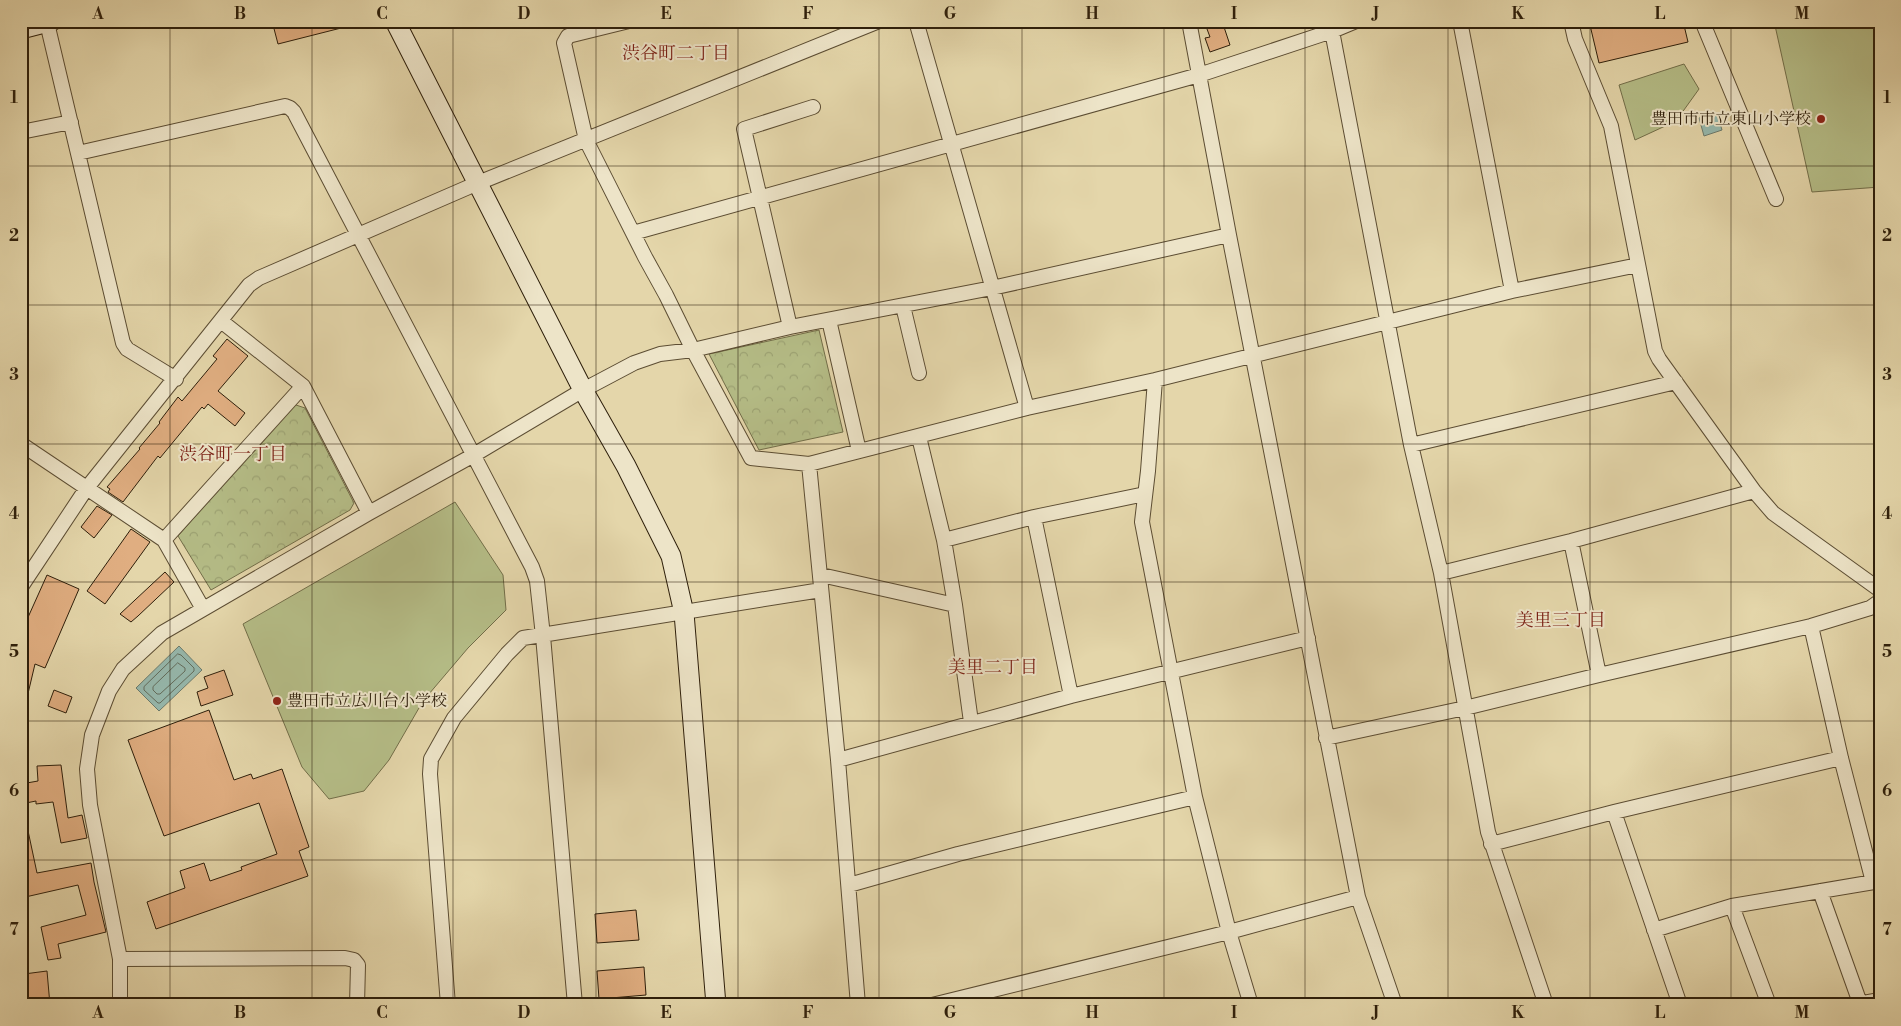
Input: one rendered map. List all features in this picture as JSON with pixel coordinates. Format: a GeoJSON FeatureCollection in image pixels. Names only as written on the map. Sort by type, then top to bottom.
{"type":"FeatureCollection","features":[{"type":"Feature","properties":{"kind":"street"},"geometry":{"type":"LineString","coordinates":[[396,21],[583,390],[626,466],[670,556],[684,613],[716,1005]]}},
{"type":"Feature","properties":{"kind":"street"},"geometry":{"type":"LineString","coordinates":[[629,21],[568,36],[564,43],[586,140],[693,350],[751,458],[809,464],[1027,408],[1155,380],[1512,291],[1638,264]]}},
{"type":"Feature","properties":{"kind":"street"},"geometry":{"type":"LineString","coordinates":[[21,587],[86,489],[250,285],[259,278],[478,183],[879,21]]}},
{"type":"Feature","properties":{"kind":"street"},"geometry":{"type":"LineString","coordinates":[[916,21],[1027,408]]}},
{"type":"Feature","properties":{"kind":"street"},"geometry":{"type":"LineString","coordinates":[[1189,21],[1228,235],[1254,356],[1358,897],[1395,1005]]}},
{"type":"Feature","properties":{"kind":"street"},"geometry":{"type":"LineString","coordinates":[[633,233],[1199,75],[1332,32],[1356,21]]}},
{"type":"Feature","properties":{"kind":"street"},"geometry":{"type":"LineString","coordinates":[[1460,21],[1512,291]]}},
{"type":"Feature","properties":{"kind":"street"},"geometry":{"type":"LineString","coordinates":[[1571,21],[1575,39],[1611,126],[1658,359],[1754,491],[1773,513],[1880,590]]}},
{"type":"Feature","properties":{"kind":"street"},"geometry":{"type":"LineString","coordinates":[[1702,21],[1776,199]]}},
{"type":"Feature","properties":{"kind":"street"},"geometry":{"type":"LineString","coordinates":[[21,29],[49,22],[123,343],[127,349],[176,379]]}},
{"type":"Feature","properties":{"kind":"street"},"geometry":{"type":"LineString","coordinates":[[1332,32],[1412,445],[1441,573],[1490,844],[1546,1005]]}},
{"type":"Feature","properties":{"kind":"street"},"geometry":{"type":"LineString","coordinates":[[78,153],[285,106],[294,112],[472,456],[532,567],[537,581],[544,636],[575,1005]]}},
{"type":"Feature","properties":{"kind":"street"},"geometry":{"type":"LineString","coordinates":[[790,327],[744,129],[813,107]]}},
{"type":"Feature","properties":{"kind":"street"},"geometry":{"type":"LineString","coordinates":[[21,132],[71,122]]}},
{"type":"Feature","properties":{"kind":"street"},"geometry":{"type":"LineString","coordinates":[[120,1005],[120,959],[87,785],[86,769],[92,735],[109,691],[122,669],[162,633],[369,513],[472,456],[583,390],[634,363],[660,354],[693,350],[790,327],[992,288],[1228,235]]}},
{"type":"Feature","properties":{"kind":"street"},"geometry":{"type":"LineString","coordinates":[[903,306],[919,372]]}},
{"type":"Feature","properties":{"kind":"street"},"geometry":{"type":"LineString","coordinates":[[829,320],[859,451]]}},
{"type":"Feature","properties":{"kind":"street"},"geometry":{"type":"LineString","coordinates":[[221,321],[303,386],[369,513]]}},
{"type":"Feature","properties":{"kind":"street"},"geometry":{"type":"LineString","coordinates":[[1155,380],[1142,522],[1195,797],[1229,932],[1251,1005]]}},
{"type":"Feature","properties":{"kind":"street"},"geometry":{"type":"LineString","coordinates":[[1412,445],[1676,382]]}},
{"type":"Feature","properties":{"kind":"street"},"geometry":{"type":"LineString","coordinates":[[164,540],[303,386]]}},
{"type":"Feature","properties":{"kind":"street"},"geometry":{"type":"LineString","coordinates":[[919,436],[944,540],[971,722]]}},
{"type":"Feature","properties":{"kind":"street"},"geometry":{"type":"LineString","coordinates":[[21,444],[164,540],[203,610]]}},
{"type":"Feature","properties":{"kind":"street"},"geometry":{"type":"LineString","coordinates":[[809,464],[838,760],[858,1005]]}},
{"type":"Feature","properties":{"kind":"street"},"geometry":{"type":"LineString","coordinates":[[1441,573],[1571,541],[1754,491]]}},
{"type":"Feature","properties":{"kind":"street"},"geometry":{"type":"LineString","coordinates":[[944,540],[1034,517],[1145,494]]}},
{"type":"Feature","properties":{"kind":"street"},"geometry":{"type":"LineString","coordinates":[[1034,517],[1071,696]]}},
{"type":"Feature","properties":{"kind":"street"},"geometry":{"type":"LineString","coordinates":[[1571,541],[1599,675]]}},
{"type":"Feature","properties":{"kind":"street"},"geometry":{"type":"LineString","coordinates":[[821,575],[955,605]]}},
{"type":"Feature","properties":{"kind":"street"},"geometry":{"type":"LineString","coordinates":[[448,1005],[430,774],[431,758],[454,718],[507,654],[523,638],[821,590]]}},
{"type":"Feature","properties":{"kind":"street"},"geometry":{"type":"LineString","coordinates":[[1326,738],[1464,708],[1811,626],[1870,608],[1880,601]]}},
{"type":"Feature","properties":{"kind":"street"},"geometry":{"type":"LineString","coordinates":[[1654,930],[1732,906],[1877,881],[1841,758],[1811,626]]}},
{"type":"Feature","properties":{"kind":"street"},"geometry":{"type":"LineString","coordinates":[[838,760],[1071,696],[1308,638]]}},
{"type":"Feature","properties":{"kind":"street"},"geometry":{"type":"LineString","coordinates":[[1490,844],[1614,812],[1841,758]]}},
{"type":"Feature","properties":{"kind":"street"},"geometry":{"type":"LineString","coordinates":[[849,885],[958,854],[1195,797]]}},
{"type":"Feature","properties":{"kind":"street"},"geometry":{"type":"LineString","coordinates":[[1614,812],[1680,1005]]}},
{"type":"Feature","properties":{"kind":"street"},"geometry":{"type":"LineString","coordinates":[[1820,891],[1855,1004],[1880,1000]]}},
{"type":"Feature","properties":{"kind":"street"},"geometry":{"type":"LineString","coordinates":[[932,1005],[1229,932],[1358,897]]}},
{"type":"Feature","properties":{"kind":"street"},"geometry":{"type":"LineString","coordinates":[[1732,906],[1769,1005]]}},
{"type":"Feature","properties":{"kind":"street"},"geometry":{"type":"LineString","coordinates":[[120,959],[345,958],[354,960],[358,965],[357,1005]]}},
{"type":"Feature","properties":{"kind":"green space","name":"豊田市市立東山小学校"},"geometry":{"type":"Polygon","coordinates":[[[1774,21],[1880,21],[1880,187],[1812,192],[1774,21]]]}},
{"type":"Feature","properties":{"kind":"green space"},"geometry":{"type":"Polygon","coordinates":[[[1684,64],[1699,89],[1676,121],[1635,140],[1619,85],[1684,64]]]}},
{"type":"Feature","properties":{"kind":"green space"},"geometry":{"type":"Polygon","coordinates":[[[819,330],[843,432],[759,450],[709,354],[819,330]]]}},
{"type":"Feature","properties":{"kind":"green space"},"geometry":{"type":"Polygon","coordinates":[[[293,404],[305,408],[354,503],[350,510],[211,590],[178,536],[293,404]]]}},
{"type":"Feature","properties":{"kind":"green space"},"geometry":{"type":"Polygon","coordinates":[[[455,502],[503,575],[506,610],[468,648],[423,701],[389,760],[364,791],[329,799],[302,767],[243,624],[455,502]]]}},
{"type":"Feature","properties":{"kind":"water"},"geometry":{"type":"Polygon","coordinates":[[[1717,113],[1722,130],[1704,136],[1699,118],[1717,113]]]}},
{"type":"Feature","properties":{"kind":"water"},"geometry":{"type":"Polygon","coordinates":[[[179,646],[202,670],[159,711],[136,688],[179,646]]]}},
{"type":"Feature","properties":{"kind":"building"},"geometry":{"type":"Polygon","coordinates":[[[272,21],[348,21],[349,26],[278,44],[272,21]]]}},
{"type":"Feature","properties":{"kind":"building"},"geometry":{"type":"Polygon","coordinates":[[[1204,21],[1222,21],[1230,45],[1210,52],[1205,38],[1210,37],[1204,21]]]}},
{"type":"Feature","properties":{"kind":"building"},"geometry":{"type":"Polygon","coordinates":[[[1589,21],[1623,21],[1625,28],[1652,21],[1683,21],[1688,42],[1599,63],[1589,21]]]}},
{"type":"Feature","properties":{"kind":"building"},"geometry":{"type":"Polygon","coordinates":[[[227,339],[248,356],[218,391],[245,413],[235,426],[208,404],[204,409],[202,407],[160,458],[158,456],[123,502],[108,492],[110,489],[107,487],[140,449],[178,397],[182,401],[217,359],[213,356],[227,339]]]}},
{"type":"Feature","properties":{"kind":"building"},"geometry":{"type":"Polygon","coordinates":[[[97,506],[112,515],[94,538],[81,527],[97,506]]]}},
{"type":"Feature","properties":{"kind":"building"},"geometry":{"type":"Polygon","coordinates":[[[131,529],[150,542],[105,604],[87,591],[131,529]]]}},
{"type":"Feature","properties":{"kind":"building"},"geometry":{"type":"Polygon","coordinates":[[[165,572],[174,582],[138,616],[131,622],[120,614],[165,572]]]}},
{"type":"Feature","properties":{"kind":"building"},"geometry":{"type":"Polygon","coordinates":[[[47,575],[79,589],[45,668],[35,664],[26,702],[21,701],[21,622],[25,624],[47,575]]]}},
{"type":"Feature","properties":{"kind":"building"},"geometry":{"type":"Polygon","coordinates":[[[224,670],[233,695],[201,706],[197,692],[208,688],[204,677],[224,670]]]}},
{"type":"Feature","properties":{"kind":"building"},"geometry":{"type":"Polygon","coordinates":[[[54,690],[72,697],[66,713],[48,706],[54,690]]]}},
{"type":"Feature","properties":{"kind":"building"},"geometry":{"type":"Polygon","coordinates":[[[209,710],[234,780],[251,774],[253,779],[282,769],[309,847],[299,851],[308,876],[156,929],[147,902],[185,888],[180,871],[204,863],[210,881],[242,870],[241,867],[277,854],[259,803],[164,836],[128,740],[209,710]]]}},
{"type":"Feature","properties":{"kind":"building"},"geometry":{"type":"Polygon","coordinates":[[[61,765],[68,818],[82,815],[87,838],[61,843],[53,802],[36,804],[36,801],[21,804],[21,784],[38,781],[37,766],[61,765]]]}},
{"type":"Feature","properties":{"kind":"building"},"geometry":{"type":"Polygon","coordinates":[[[27,826],[37,873],[91,863],[106,932],[58,944],[61,958],[48,960],[41,927],[86,915],[78,885],[21,898],[21,827],[27,826]]]}},
{"type":"Feature","properties":{"kind":"building"},"geometry":{"type":"Polygon","coordinates":[[[636,910],[639,940],[597,943],[595,914],[636,910]]]}},
{"type":"Feature","properties":{"kind":"building"},"geometry":{"type":"Polygon","coordinates":[[[644,967],[646,995],[599,999],[597,971],[644,967]]]}},
{"type":"Feature","properties":{"kind":"building"},"geometry":{"type":"Polygon","coordinates":[[[47,971],[50,1005],[27,1005],[24,974],[47,971]]]}},
{"type":"Feature","properties":{"kind":"place","name":"豊田市市立東山小学校"},"geometry":{"type":"Point","coordinates":[1821,119]}},
{"type":"Feature","properties":{"kind":"place","name":"豊田市立広川台小学校"},"geometry":{"type":"Point","coordinates":[277,701]}},
{"type":"Feature","properties":{"kind":"district","name":"渋谷町二丁目"},"geometry":{"type":"Point","coordinates":[676,53]}},
{"type":"Feature","properties":{"kind":"district","name":"渋谷町一丁目"},"geometry":{"type":"Point","coordinates":[233,454]}},
{"type":"Feature","properties":{"kind":"district","name":"美里三丁目"},"geometry":{"type":"Point","coordinates":[1561,620]}},
{"type":"Feature","properties":{"kind":"district","name":"美里二丁目"},"geometry":{"type":"Point","coordinates":[993,667]}}]}
